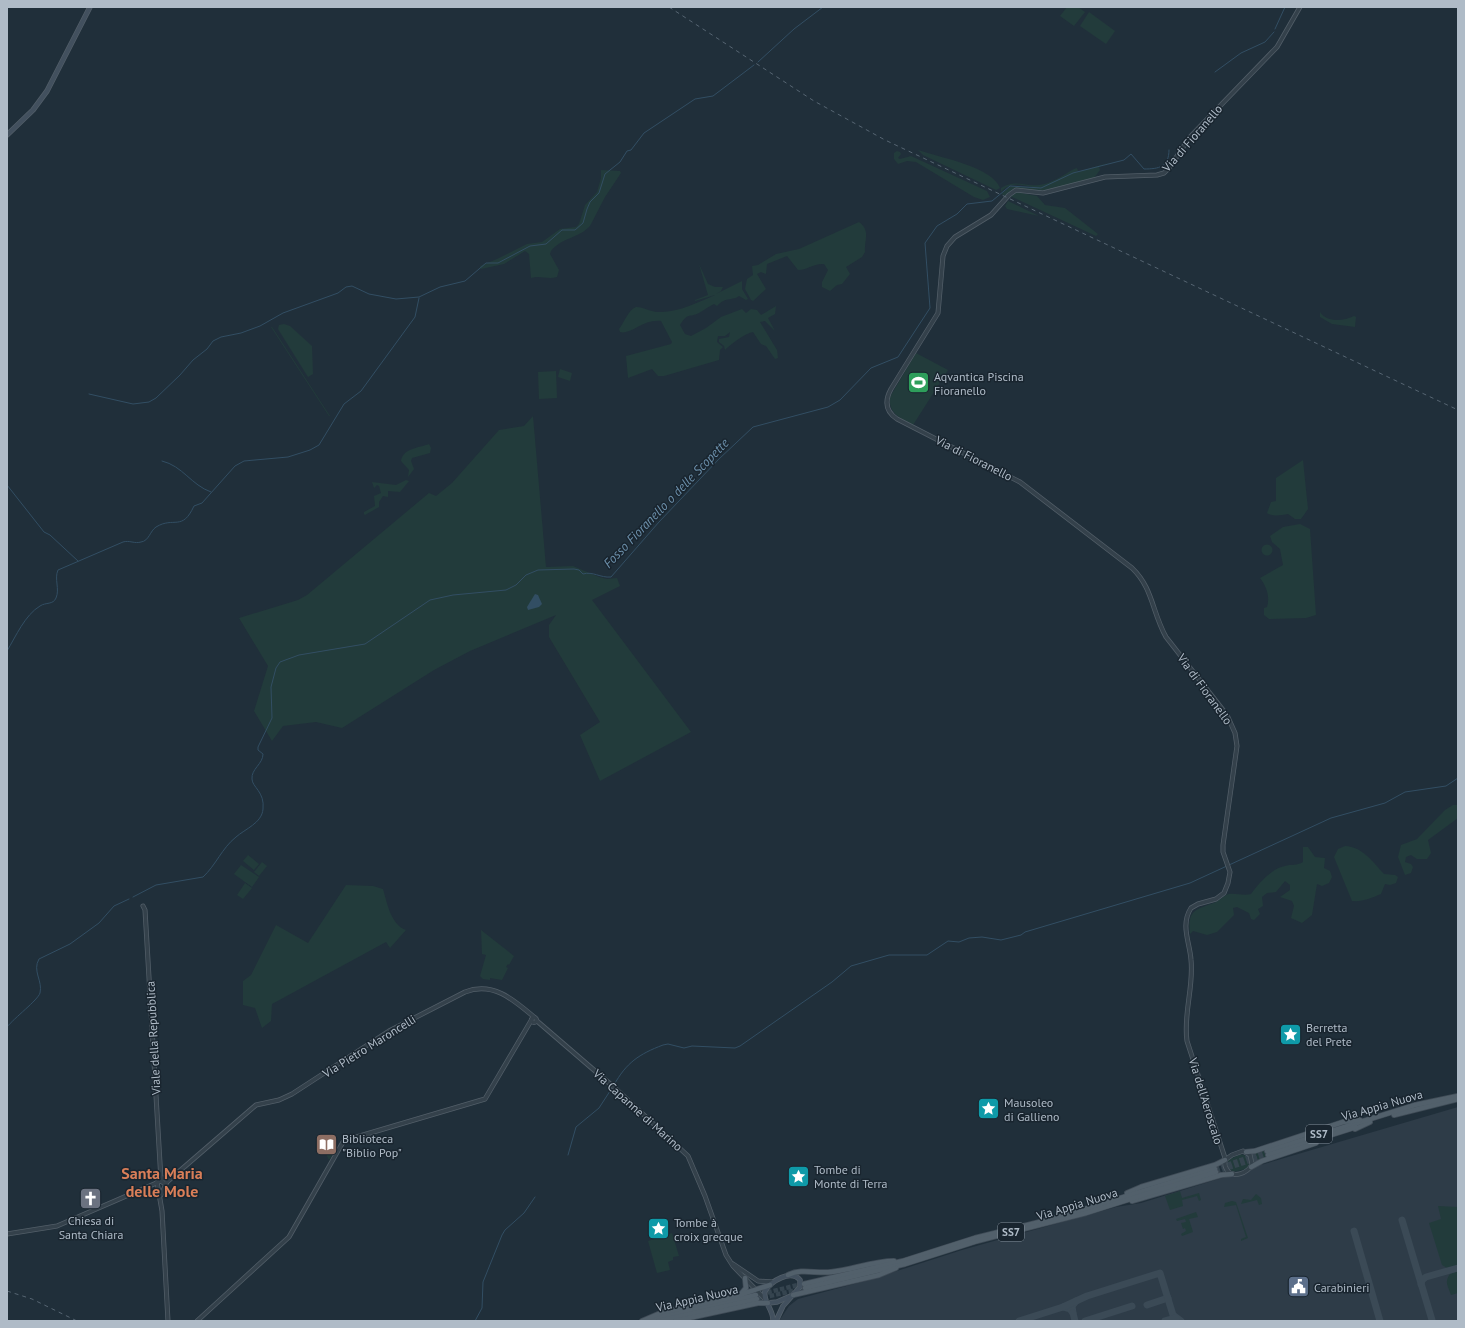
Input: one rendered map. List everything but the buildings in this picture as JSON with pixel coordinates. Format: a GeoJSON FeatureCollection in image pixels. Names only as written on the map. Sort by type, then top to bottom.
{"type":"FeatureCollection","features":[{"type":"Feature","properties":{"kind":"main road"},"geometry":{"type":"LineString","coordinates":[[7,136],[33,110],[47,92],[90,7]]}},
{"type":"Feature","properties":{"kind":"main road","name":"Via Appia Nuova"},"geometry":{"type":"LineString","coordinates":[[1371,1121],[1415,1105],[1458,1096]]}},
{"type":"Feature","properties":{"kind":"main road","name":"Via Appia Nuova"},"geometry":{"type":"LineString","coordinates":[[1268,1153],[1371,1121],[1458,1099]]}},
{"type":"Feature","properties":{"kind":"main road"},"geometry":{"type":"LineString","coordinates":[[1246,1152],[1255,1151],[1343,1122],[1371,1121]]}},
{"type":"Feature","properties":{"kind":"main road"},"geometry":{"type":"LineString","coordinates":[[1251,1167],[1262,1161],[1352,1130],[1371,1121]]}},
{"type":"Feature","properties":{"kind":"main road"},"geometry":{"type":"LineString","coordinates":[[1120,1200],[1139,1187],[1215,1165],[1225,1160]]}},
{"type":"Feature","properties":{"kind":"main road","name":"Via Appia Nuova"},"geometry":{"type":"LineString","coordinates":[[804,1286],[904,1263],[977,1241],[1079,1215],[1120,1200],[1216,1170]]}},
{"type":"Feature","properties":{"kind":"main road"},"geometry":{"type":"LineString","coordinates":[[1120,1200],[1141,1199],[1221,1175],[1232,1174]]}},
{"type":"Feature","properties":{"kind":"main road"},"geometry":{"type":"LineString","coordinates":[[642,1321],[664,1312],[730,1298],[756,1295],[775,1282],[799,1271],[828,1273],[880,1262],[904,1263]]}},
{"type":"Feature","properties":{"kind":"main road"},"geometry":{"type":"LineString","coordinates":[[676,1321],[767,1301],[777,1302],[793,1295],[880,1274],[904,1263]]}},
{"type":"Feature","properties":{"kind":"main road"},"geometry":{"type":"LineString","coordinates":[[776,1321],[783,1306],[799,1289],[801,1282],[796,1276],[788,1275]]}},
{"type":"Feature","properties":{"kind":"main road"},"geometry":{"type":"LineString","coordinates":[[730,1298],[744,1292],[746,1286],[745,1278]]}},
{"type":"Feature","properties":{"kind":"main road"},"geometry":{"type":"LineString","coordinates":[[770,1285],[764,1292],[773,1314],[773,1321]]}},
{"type":"Feature","properties":{"kind":"main road","name":"Via Appia Nuova"},"geometry":{"type":"LineString","coordinates":[[642,1321],[756,1295]]}},
{"type":"Feature","properties":{"kind":"main road","name":"Via Appia Nuova"},"geometry":{"type":"LineString","coordinates":[[658,1321],[756,1295]]}},
{"type":"Feature","properties":{"kind":"street","name":"Via di Fioranello"},"geometry":{"type":"LineString","coordinates":[[1190,1050],[1186,1035],[1192,967],[1186,933],[1187,917],[1191,908],[1211,901],[1224,893],[1228,883],[1230,872],[1226,862],[1223,845],[1236,756],[1235,733],[1227,716],[1166,637],[1143,580],[1132,568],[1026,486],[899,420],[889,411],[887,401],[891,389],[938,313],[942,256],[952,240],[991,215],[1009,194],[1016,190],[1043,193],[1096,179],[1158,175],[1164,173],[1171,166],[1190,137],[1277,47],[1300,7]]}},
{"type":"Feature","properties":{"kind":"street","name":"Viale della Repubblica"},"geometry":{"type":"LineString","coordinates":[[144,906],[146,910],[161,1170],[161,1194]]}},
{"type":"Feature","properties":{"kind":"street","name":"Via Pietro Maroncelli"},"geometry":{"type":"LineString","coordinates":[[166,1181],[255,1106],[266,1102],[279,1100],[292,1094],[389,1031],[471,990],[492,990],[502,993],[514,999],[534,1020]]}},
{"type":"Feature","properties":{"kind":"street"},"geometry":{"type":"LineString","coordinates":[[198,1321],[289,1237],[343,1142],[485,1099],[528,1026],[534,1020]]}},
{"type":"Feature","properties":{"kind":"street","name":"Via Capanne di Marino"},"geometry":{"type":"LineString","coordinates":[[534,1020],[616,1089],[688,1156],[705,1196],[721,1246],[756,1295],[767,1301]]}},
{"type":"Feature","properties":{"kind":"street","name":"Via dell'Aeroscalo"},"geometry":{"type":"LineString","coordinates":[[1190,1050],[1225,1160]]}},
{"type":"Feature","properties":{"kind":"street","name":"Via dell'Aeroscalo"},"geometry":{"type":"LineString","coordinates":[[1222,1151],[1226,1154],[1232,1155]]}},
{"type":"Feature","properties":{"kind":"street"},"geometry":{"type":"LineString","coordinates":[[1241,1151],[1246,1152],[1252,1159],[1251,1167],[1242,1173],[1232,1174],[1226,1168],[1225,1160],[1241,1151]]}},
{"type":"Feature","properties":{"kind":"street"},"geometry":{"type":"LineString","coordinates":[[161,1170],[166,1181],[161,1194],[168,1321]]}},
{"type":"Feature","properties":{"kind":"street"},"geometry":{"type":"LineString","coordinates":[[7,1234],[57,1226],[160,1181],[162,1184],[166,1181]]}},
{"type":"Feature","properties":{"kind":"street","name":"Via Capanne di Marino"},"geometry":{"type":"LineString","coordinates":[[731,1262],[758,1281],[775,1282]]}},
{"type":"Feature","properties":{"kind":"shaded area"},"geometry":{"type":"Polygon","coordinates":[[[1458,1107],[1458,1321],[779,1321],[789,1306],[798,1299],[869,1280],[962,1250],[1116,1207],[1141,1203],[1225,1177],[1241,1175],[1254,1167],[1458,1107]]]}},
{"type":"Feature","properties":{"kind":"green space"},"geometry":{"type":"Polygon","coordinates":[[[1067,7],[1078,7],[1085,12],[1074,26],[1060,16],[1067,7]]]}},
{"type":"Feature","properties":{"kind":"green space"},"geometry":{"type":"Polygon","coordinates":[[[1089,12],[1115,31],[1106,44],[1080,26],[1089,12]]]}},
{"type":"Feature","properties":{"kind":"green space"},"geometry":{"type":"Polygon","coordinates":[[[918,150],[964,164],[987,174],[1000,188],[996,190],[923,155],[918,150]]]}},
{"type":"Feature","properties":{"kind":"green space"},"geometry":{"type":"Polygon","coordinates":[[[897,151],[901,154],[898,158],[900,159],[911,156],[987,191],[990,197],[983,200],[974,197],[916,162],[907,161],[898,164],[894,159],[894,153],[897,151]]]}},
{"type":"Feature","properties":{"kind":"green space"},"geometry":{"type":"Polygon","coordinates":[[[1108,163],[1099,167],[1100,170],[1094,178],[1036,192],[1020,189],[1006,196],[1001,194],[1011,186],[1036,188],[1013,185],[1009,186],[1001,192],[1001,188],[1007,185],[1043,184],[1077,168],[1078,171],[1074,173],[1108,163]]]}},
{"type":"Feature","properties":{"kind":"green space"},"geometry":{"type":"Polygon","coordinates":[[[601,170],[620,171],[621,173],[605,197],[590,226],[581,233],[560,243],[551,251],[550,254],[559,270],[557,277],[531,278],[529,254],[525,251],[504,264],[481,269],[480,266],[527,244],[542,242],[560,229],[576,227],[579,224],[585,205],[597,192],[601,178],[601,170]]]}},
{"type":"Feature","properties":{"kind":"green space"},"geometry":{"type":"Polygon","coordinates":[[[1016,192],[1037,196],[1045,205],[1065,208],[1098,234],[1096,236],[1010,196],[1016,192]]]}},
{"type":"Feature","properties":{"kind":"green space"},"geometry":{"type":"Polygon","coordinates":[[[1008,201],[1039,216],[1007,209],[1005,206],[1008,201]]]}},
{"type":"Feature","properties":{"kind":"green space"},"geometry":{"type":"Polygon","coordinates":[[[859,222],[863,225],[866,232],[865,252],[862,257],[846,267],[850,274],[842,284],[837,285],[830,291],[822,287],[822,282],[828,270],[824,264],[798,270],[787,256],[767,264],[766,274],[761,272],[757,274],[766,289],[753,301],[751,300],[745,289],[747,279],[753,275],[752,266],[758,265],[776,254],[799,249],[859,222]]]}},
{"type":"Feature","properties":{"kind":"green space"},"geometry":{"type":"Polygon","coordinates":[[[699,264],[708,284],[715,287],[723,287],[721,291],[716,294],[742,281],[742,289],[748,299],[746,300],[739,296],[723,301],[717,306],[714,304],[699,313],[687,317],[680,325],[685,334],[691,336],[706,328],[721,317],[742,309],[746,313],[751,309],[757,310],[761,315],[776,306],[775,314],[768,318],[775,331],[765,321],[760,322],[777,350],[778,358],[775,359],[766,346],[761,344],[753,332],[734,342],[725,350],[724,346],[719,342],[719,339],[729,337],[730,332],[725,336],[718,336],[717,342],[723,347],[720,350],[719,360],[664,376],[658,376],[652,369],[628,378],[626,356],[671,344],[672,342],[661,321],[648,322],[629,331],[620,332],[619,329],[626,317],[636,307],[656,312],[673,311],[715,295],[695,301],[708,295],[699,264]]]}},
{"type":"Feature","properties":{"kind":"green space"},"geometry":{"type":"Polygon","coordinates":[[[1320,312],[1327,318],[1336,320],[1354,316],[1356,317],[1355,327],[1332,324],[1320,317],[1320,312]]]}},
{"type":"Feature","properties":{"kind":"green space"},"geometry":{"type":"Polygon","coordinates":[[[284,324],[290,326],[312,346],[313,374],[308,377],[278,329],[279,325],[284,324]]]}},
{"type":"Feature","properties":{"kind":"green space"},"geometry":{"type":"Polygon","coordinates":[[[272,327],[330,416],[329,416],[272,327]]]}},
{"type":"Feature","properties":{"kind":"green space","name":"Aqvantica Piscina Fioranello"},"geometry":{"type":"Polygon","coordinates":[[[916,353],[948,370],[913,425],[899,417],[893,411],[890,403],[890,397],[916,353]]]}},
{"type":"Feature","properties":{"kind":"green space"},"geometry":{"type":"Polygon","coordinates":[[[560,369],[572,373],[570,381],[558,377],[560,369]]]}},
{"type":"Feature","properties":{"kind":"green space"},"geometry":{"type":"Polygon","coordinates":[[[556,371],[557,398],[539,399],[538,372],[556,371]]]}},
{"type":"Feature","properties":{"kind":"green space"},"geometry":{"type":"Polygon","coordinates":[[[533,416],[546,567],[573,566],[599,577],[607,579],[617,578],[620,586],[592,600],[691,732],[600,781],[580,735],[600,722],[549,637],[549,625],[556,615],[470,651],[434,670],[342,728],[316,722],[283,726],[272,741],[254,711],[268,666],[239,618],[298,600],[307,595],[429,493],[436,496],[452,483],[499,430],[524,426],[533,416]]]}},
{"type":"Feature","properties":{"kind":"green space"},"geometry":{"type":"Polygon","coordinates":[[[429,444],[431,448],[430,453],[412,458],[411,461],[414,469],[408,477],[409,470],[401,461],[402,457],[405,453],[412,449],[429,444]]]}},
{"type":"Feature","properties":{"kind":"green space"},"geometry":{"type":"Polygon","coordinates":[[[1303,460],[1308,509],[1301,519],[1295,519],[1288,514],[1274,515],[1267,513],[1271,502],[1276,501],[1276,478],[1303,460]]]}},
{"type":"Feature","properties":{"kind":"green space"},"geometry":{"type":"Polygon","coordinates":[[[406,480],[409,481],[400,492],[388,491],[388,497],[383,496],[379,502],[379,507],[365,515],[364,514],[364,512],[375,506],[374,496],[381,493],[379,486],[377,485],[374,488],[372,482],[396,485],[406,480]]]}},
{"type":"Feature","properties":{"kind":"green space"},"geometry":{"type":"Polygon","coordinates":[[[1300,524],[1310,529],[1316,615],[1306,618],[1269,619],[1264,615],[1264,608],[1267,607],[1268,600],[1267,592],[1260,578],[1283,565],[1280,549],[1272,542],[1270,536],[1283,527],[1300,524]]]}},
{"type":"Feature","properties":{"kind":"green space"},"geometry":{"type":"Polygon","coordinates":[[[1267,544],[1271,546],[1273,550],[1271,554],[1267,556],[1263,554],[1261,550],[1263,546],[1267,544]]]}},
{"type":"Feature","properties":{"kind":"green space"},"geometry":{"type":"Polygon","coordinates":[[[1453,805],[1458,805],[1458,818],[1428,840],[1431,853],[1427,859],[1417,859],[1411,855],[1406,857],[1405,862],[1411,864],[1413,867],[1411,873],[1405,875],[1398,857],[1401,845],[1417,839],[1445,810],[1453,805]]]}},
{"type":"Feature","properties":{"kind":"green space"},"geometry":{"type":"Polygon","coordinates":[[[1345,846],[1362,852],[1372,860],[1384,874],[1395,875],[1398,877],[1396,883],[1390,885],[1385,884],[1381,894],[1363,900],[1352,901],[1334,857],[1338,849],[1345,846]]]}},
{"type":"Feature","properties":{"kind":"green space"},"geometry":{"type":"Polygon","coordinates":[[[1303,847],[1308,847],[1315,857],[1325,858],[1324,868],[1330,871],[1332,877],[1329,883],[1322,886],[1317,884],[1312,915],[1302,923],[1291,918],[1294,906],[1292,901],[1280,897],[1290,890],[1290,885],[1285,881],[1276,892],[1267,893],[1262,897],[1263,906],[1258,909],[1260,914],[1254,920],[1251,919],[1249,913],[1237,907],[1233,908],[1234,915],[1217,932],[1207,935],[1193,931],[1190,934],[1190,919],[1195,911],[1216,902],[1227,895],[1251,894],[1261,881],[1270,873],[1280,867],[1303,862],[1303,847]]]}},
{"type":"Feature","properties":{"kind":"green space"},"geometry":{"type":"Polygon","coordinates":[[[248,855],[259,864],[254,870],[243,861],[248,855]]]}},
{"type":"Feature","properties":{"kind":"green space"},"geometry":{"type":"Polygon","coordinates":[[[262,862],[267,866],[259,876],[254,872],[262,862]]]}},
{"type":"Feature","properties":{"kind":"green space"},"geometry":{"type":"Polygon","coordinates":[[[241,865],[259,877],[252,887],[234,874],[241,865]]]}},
{"type":"Feature","properties":{"kind":"green space"},"geometry":{"type":"Polygon","coordinates":[[[245,883],[252,888],[243,899],[237,895],[245,883]]]}},
{"type":"Feature","properties":{"kind":"green space"},"geometry":{"type":"Polygon","coordinates":[[[346,885],[373,886],[383,889],[393,919],[406,930],[390,948],[386,942],[272,1004],[271,1021],[262,1028],[255,1008],[243,1005],[243,981],[251,975],[276,925],[308,943],[346,885]]]}},
{"type":"Feature","properties":{"kind":"green space"},"geometry":{"type":"Polygon","coordinates":[[[481,930],[514,956],[509,965],[508,964],[506,967],[508,968],[502,980],[490,978],[490,980],[483,979],[480,976],[486,955],[482,954],[481,930]]]}},
{"type":"Feature","properties":{"kind":"green space"},"geometry":{"type":"Polygon","coordinates":[[[327,1143],[328,1145],[335,1144],[338,1147],[329,1160],[326,1154],[325,1155],[317,1146],[327,1143]]]}},
{"type":"Feature","properties":{"kind":"green space"},"geometry":{"type":"Polygon","coordinates":[[[1267,1149],[1269,1157],[1255,1162],[1252,1154],[1267,1149]]]}},
{"type":"Feature","properties":{"kind":"green space"},"geometry":{"type":"Polygon","coordinates":[[[1241,1154],[1249,1157],[1250,1166],[1246,1169],[1233,1172],[1228,1167],[1228,1160],[1241,1154]]]}},
{"type":"Feature","properties":{"kind":"green space"},"geometry":{"type":"Polygon","coordinates":[[[1180,1191],[1182,1198],[1199,1193],[1201,1200],[1199,1201],[1197,1196],[1182,1200],[1183,1206],[1170,1210],[1165,1196],[1180,1191]]]}},
{"type":"Feature","properties":{"kind":"green space"},"geometry":{"type":"Polygon","coordinates":[[[1256,1194],[1261,1198],[1262,1204],[1259,1205],[1257,1200],[1241,1204],[1243,1199],[1251,1200],[1256,1194]]]}},
{"type":"Feature","properties":{"kind":"green space"},"geometry":{"type":"Polygon","coordinates":[[[1232,1201],[1236,1202],[1248,1238],[1241,1241],[1241,1239],[1246,1237],[1236,1205],[1224,1207],[1225,1203],[1232,1201]]]}},
{"type":"Feature","properties":{"kind":"green space"},"geometry":{"type":"Polygon","coordinates":[[[1438,1206],[1458,1207],[1458,1265],[1447,1268],[1442,1265],[1429,1223],[1441,1219],[1438,1206]]]}},
{"type":"Feature","properties":{"kind":"green space"},"geometry":{"type":"Polygon","coordinates":[[[1196,1212],[1198,1217],[1189,1219],[1193,1232],[1182,1236],[1181,1234],[1186,1231],[1185,1228],[1183,1229],[1181,1223],[1186,1222],[1185,1219],[1177,1221],[1176,1219],[1196,1212]]]}},
{"type":"Feature","properties":{"kind":"green space"},"geometry":{"type":"Polygon","coordinates":[[[672,1233],[679,1256],[673,1257],[673,1260],[668,1262],[670,1270],[657,1273],[648,1241],[672,1233]]]}},
{"type":"Feature","properties":{"kind":"green space"},"geometry":{"type":"Polygon","coordinates":[[[1458,1271],[1458,1293],[1451,1295],[1447,1284],[1447,1279],[1450,1274],[1458,1271]]]}},
{"type":"Feature","properties":{"kind":"water"},"geometry":{"type":"Polygon","coordinates":[[[535,594],[538,595],[542,604],[539,607],[528,610],[527,607],[535,594]]]}},
{"type":"Feature","properties":{"kind":"waterway"},"geometry":{"type":"LineString","coordinates":[[758,62],[794,29],[823,7]]}},
{"type":"Feature","properties":{"kind":"waterway"},"geometry":{"type":"LineString","coordinates":[[1275,29],[1285,7]]}},
{"type":"Feature","properties":{"kind":"waterway"},"geometry":{"type":"LineString","coordinates":[[1215,72],[1241,53],[1265,42],[1274,32]]}},
{"type":"Feature","properties":{"kind":"waterway"},"geometry":{"type":"LineString","coordinates":[[89,394],[133,404],[149,402],[156,398],[193,360],[207,349],[213,341],[221,337],[241,333],[260,326],[283,313],[338,293],[346,287],[352,286],[369,294],[396,299],[419,297],[440,287],[465,281],[486,263],[498,263],[530,246],[546,244],[562,230],[575,230],[583,223],[590,202],[599,193],[605,174],[620,162],[627,151],[631,150],[644,133],[695,99],[713,96],[754,65]]}},
{"type":"Feature","properties":{"kind":"waterway","name":"Fosso Fioranello o delle Scopette"},"geometry":{"type":"LineString","coordinates":[[133,897],[156,885],[203,877],[231,841],[260,818],[263,803],[262,798],[253,782],[252,775],[261,761],[263,754],[258,750],[258,747],[272,718],[271,687],[276,668],[280,662],[299,655],[365,644],[430,600],[453,595],[506,590],[516,585],[526,575],[538,570],[574,569],[579,570],[583,574],[590,573],[603,577],[611,577],[659,522],[719,459],[753,427],[828,407],[840,400],[871,368],[898,357],[930,308],[925,243],[937,226],[957,214],[967,204],[992,201],[1010,186],[1041,188],[1073,173],[1124,160],[1131,154],[1144,169],[1159,167],[1162,166],[1167,160],[1169,150]]}},
{"type":"Feature","properties":{"kind":"waterway"},"geometry":{"type":"LineString","coordinates":[[7,651],[21,626],[30,615],[40,606],[51,603],[55,600],[57,595],[58,570],[123,542],[144,541],[156,527],[162,524],[186,519],[194,506],[202,503],[235,466],[244,461],[288,457],[310,450],[319,445],[344,404],[361,391],[415,317],[419,298]]}},
{"type":"Feature","properties":{"kind":"waterway"},"geometry":{"type":"LineString","coordinates":[[162,461],[176,467],[198,485],[211,492]]}},
{"type":"Feature","properties":{"kind":"waterway"},"geometry":{"type":"LineString","coordinates":[[7,485],[44,532],[50,535],[78,561]]}},
{"type":"Feature","properties":{"kind":"waterway"},"geometry":{"type":"LineString","coordinates":[[614,1085],[623,1071],[634,1060],[663,1045],[668,1044],[684,1048],[692,1046],[735,1048],[740,1046],[832,982],[851,966],[889,955],[927,955],[948,941],[959,942],[969,938],[982,937],[1001,940],[1190,883],[1331,818],[1385,803],[1405,792],[1446,786],[1458,778]]}},
{"type":"Feature","properties":{"kind":"waterway","name":"Fosso Fioranello o delle Scopette"},"geometry":{"type":"LineString","coordinates":[[7,1027],[35,1000],[40,993],[41,989],[37,972],[37,963],[39,959],[70,944],[99,923],[114,906],[129,899]]}},
{"type":"Feature","properties":{"kind":"waterway"},"geometry":{"type":"LineString","coordinates":[[568,1155],[576,1127],[599,1108],[612,1088]]}},
{"type":"Feature","properties":{"kind":"waterway"},"geometry":{"type":"LineString","coordinates":[[475,1321],[482,1308],[483,1282],[502,1235],[505,1230],[524,1213],[535,1197]]}},
{"type":"Feature","properties":{"kind":"taxiway"},"geometry":{"type":"LineString","coordinates":[[1402,1220],[1432,1320]]}},
{"type":"Feature","properties":{"kind":"taxiway"},"geometry":{"type":"LineString","coordinates":[[1354,1231],[1380,1321]]}},
{"type":"Feature","properties":{"kind":"taxiway"},"geometry":{"type":"LineString","coordinates":[[1421,1284],[1422,1280],[1426,1277],[1458,1268]]}},
{"type":"Feature","properties":{"kind":"taxiway"},"geometry":{"type":"LineString","coordinates":[[1019,1321],[1063,1307],[1087,1296],[1160,1273],[1173,1315],[1181,1321]]}},
{"type":"Feature","properties":{"kind":"taxiway"},"geometry":{"type":"LineString","coordinates":[[1147,1305],[1168,1298]]}},
{"type":"Feature","properties":{"kind":"taxiway"},"geometry":{"type":"LineString","coordinates":[[1063,1307],[1070,1309],[1073,1313],[1072,1306],[1076,1301]]}},
{"type":"Feature","properties":{"kind":"taxiway"},"geometry":{"type":"LineString","coordinates":[[1085,1321],[1132,1306]]}},
{"type":"Feature","properties":{"kind":"taxiway"},"geometry":{"type":"LineString","coordinates":[[1073,1313],[1075,1321]]}},
{"type":"Feature","properties":{"kind":"taxiway"},"geometry":{"type":"LineString","coordinates":[[1165,1321],[1176,1318]]}},
{"type":"Feature","properties":{"kind":"tunnel"},"geometry":{"type":"LineString","coordinates":[[1215,1169],[1267,1151]]}},
{"type":"Feature","properties":{"kind":"tunnel"},"geometry":{"type":"LineString","coordinates":[[1216,1172],[1268,1155]]}},
{"type":"Feature","properties":{"kind":"tunnel"},"geometry":{"type":"LineString","coordinates":[[761,1294],[802,1284]]}},
{"type":"Feature","properties":{"kind":"tunnel"},"geometry":{"type":"LineString","coordinates":[[757,1299],[805,1288]]}},
{"type":"Feature","properties":{"kind":"railway"},"geometry":{"type":"LineString","coordinates":[[669,7],[814,101],[885,140],[1458,410]]}},
{"type":"Feature","properties":{"kind":"railway"},"geometry":{"type":"LineString","coordinates":[[7,1291],[32,1299],[77,1321]]}},
{"type":"Feature","properties":{"kind":"place","name":"Aqvantica Piscina Fioranello"},"geometry":{"type":"Point","coordinates":[919,383]}},
{"type":"Feature","properties":{"kind":"place","name":"Berretta del Prete"},"geometry":{"type":"Point","coordinates":[1290,1034]}},
{"type":"Feature","properties":{"kind":"place","name":"Mausoleo di Gallieno"},"geometry":{"type":"Point","coordinates":[989,1109]}},
{"type":"Feature","properties":{"kind":"place","name":"Biblioteca \"Biblio Pop\""},"geometry":{"type":"Point","coordinates":[326,1145]}},
{"type":"Feature","properties":{"kind":"place","name":"Tombe di Monte di Terra"},"geometry":{"type":"Point","coordinates":[799,1176]}},
{"type":"Feature","properties":{"kind":"place","name":"Chiesa di Santa Chiara"},"geometry":{"type":"Point","coordinates":[91,1199]}},
{"type":"Feature","properties":{"kind":"place","name":"Tombe à croix grecque"},"geometry":{"type":"Point","coordinates":[658,1229]}},
{"type":"Feature","properties":{"kind":"place","name":"Carabinieri"},"geometry":{"type":"Point","coordinates":[1299,1287]}},
{"type":"Feature","properties":{"kind":"district","name":"Santa Maria delle Mole"},"geometry":{"type":"Point","coordinates":[162,1182]}}]}
